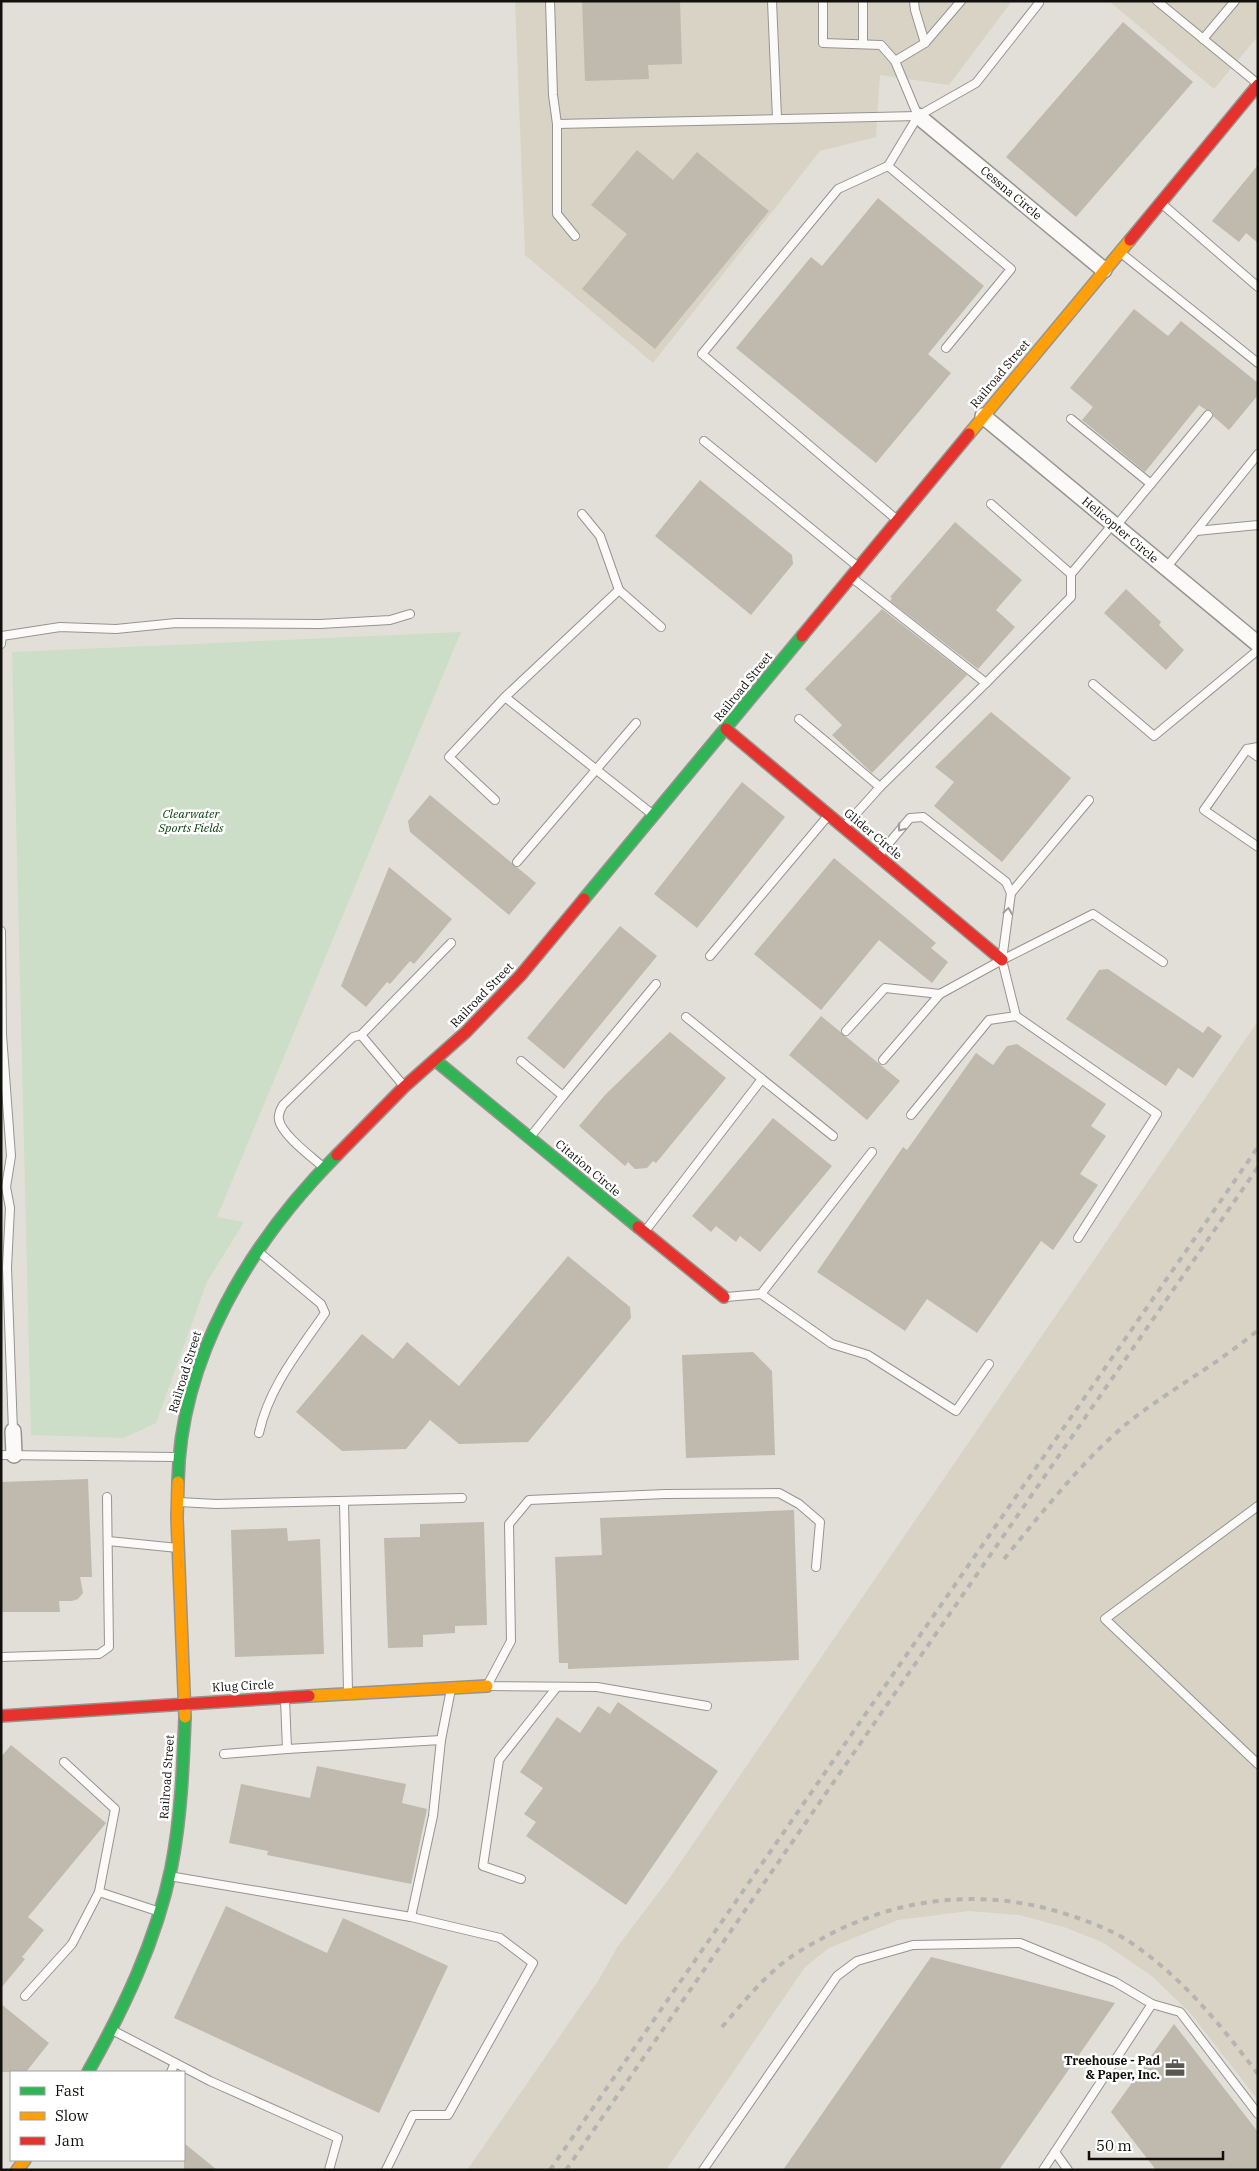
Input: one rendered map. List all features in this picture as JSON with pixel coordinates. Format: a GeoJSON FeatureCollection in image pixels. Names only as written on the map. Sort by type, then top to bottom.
{"type":"FeatureCollection","features":[{"type":"Feature","properties":{"kind":"main road","name":"Railroad Street"},"geometry":{"type":"LineString","coordinates":[[89,2071],[112,2030],[149,1944],[169,1876],[182,1791],[185,1703],[178,1548],[178,1457],[187,1406],[211,1332],[247,1267],[292,1205],[324,1168],[404,1087],[466,1032],[520,976],[1258,84]]}},
{"type":"Feature","properties":{"kind":"main road","name":"Glider Circle"},"geometry":{"type":"LineString","coordinates":[[726,729],[1002,960]]}},
{"type":"Feature","properties":{"kind":"main road","name":"Citation Circle"},"geometry":{"type":"LineString","coordinates":[[435,1060],[724,1297]]}},
{"type":"Feature","properties":{"kind":"main road","name":"Klug Circle"},"geometry":{"type":"LineString","coordinates":[[1,1716],[185,1703],[487,1686]]}},
{"type":"Feature","properties":{"kind":"street","name":"Cessna Circle"},"geometry":{"type":"LineString","coordinates":[[918,116],[1104,270]]}},
{"type":"Feature","properties":{"kind":"street","name":"Helicopter Circle"},"geometry":{"type":"LineString","coordinates":[[983,416],[1258,644]]}},
{"type":"Feature","properties":{"kind":"street"},"geometry":{"type":"LineString","coordinates":[[7,1455],[13,1431]]}},
{"type":"Feature","properties":{"kind":"lane"},"geometry":{"type":"LineString","coordinates":[[550,1],[552,95],[557,124],[556,214],[574,236]]}},
{"type":"Feature","properties":{"kind":"lane"},"geometry":{"type":"LineString","coordinates":[[772,1],[777,118]]}},
{"type":"Feature","properties":{"kind":"lane"},"geometry":{"type":"LineString","coordinates":[[823,1],[823,43],[881,44],[895,61],[918,116]]}},
{"type":"Feature","properties":{"kind":"lane"},"geometry":{"type":"LineString","coordinates":[[863,1],[863,44]]}},
{"type":"Feature","properties":{"kind":"lane"},"geometry":{"type":"LineString","coordinates":[[914,1],[914,10],[924,43]]}},
{"type":"Feature","properties":{"kind":"lane"},"geometry":{"type":"LineString","coordinates":[[895,61],[924,43],[961,1]]}},
{"type":"Feature","properties":{"kind":"lane"},"geometry":{"type":"LineString","coordinates":[[1157,1],[1258,84]]}},
{"type":"Feature","properties":{"kind":"lane"},"geometry":{"type":"LineString","coordinates":[[1203,39],[1235,1]]}},
{"type":"Feature","properties":{"kind":"lane"},"geometry":{"type":"LineString","coordinates":[[557,124],[918,116],[976,83],[1039,3]]}},
{"type":"Feature","properties":{"kind":"lane"},"geometry":{"type":"LineString","coordinates":[[898,520],[702,354],[838,189],[888,166],[918,116]]}},
{"type":"Feature","properties":{"kind":"lane"},"geometry":{"type":"LineString","coordinates":[[888,166],[1011,269],[946,348]]}},
{"type":"Feature","properties":{"kind":"lane"},"geometry":{"type":"LineString","coordinates":[[1160,202],[1258,286]]}},
{"type":"Feature","properties":{"kind":"lane"},"geometry":{"type":"LineString","coordinates":[[1120,252],[1258,363]]}},
{"type":"Feature","properties":{"kind":"lane"},"geometry":{"type":"LineString","coordinates":[[843,827],[880,787],[1072,596],[1071,574],[1151,484],[1208,415]]}},
{"type":"Feature","properties":{"kind":"lane"},"geometry":{"type":"LineString","coordinates":[[1071,419],[1151,484]]}},
{"type":"Feature","properties":{"kind":"lane"},"geometry":{"type":"LineString","coordinates":[[704,442],[859,567]]}},
{"type":"Feature","properties":{"kind":"lane"},"geometry":{"type":"LineString","coordinates":[[1166,568],[1258,454]]}},
{"type":"Feature","properties":{"kind":"lane"},"geometry":{"type":"LineString","coordinates":[[991,504],[1071,574]]}},
{"type":"Feature","properties":{"kind":"lane"},"geometry":{"type":"LineString","coordinates":[[582,514],[600,536],[619,590],[661,627]]}},
{"type":"Feature","properties":{"kind":"lane"},"geometry":{"type":"LineString","coordinates":[[1196,531],[1258,525]]}},
{"type":"Feature","properties":{"kind":"lane"},"geometry":{"type":"LineString","coordinates":[[851,577],[986,683]]}},
{"type":"Feature","properties":{"kind":"lane"},"geometry":{"type":"LineString","coordinates":[[495,800],[448,757],[505,697],[619,590]]}},
{"type":"Feature","properties":{"kind":"lane"},"geometry":{"type":"LineString","coordinates":[[1,644],[2,636],[60,627],[116,629],[176,623],[320,624],[390,620],[410,614]]}},
{"type":"Feature","properties":{"kind":"lane"},"geometry":{"type":"LineString","coordinates":[[1093,684],[1154,736],[1258,650]]}},
{"type":"Feature","properties":{"kind":"lane"},"geometry":{"type":"LineString","coordinates":[[505,697],[654,815]]}},
{"type":"Feature","properties":{"kind":"lane"},"geometry":{"type":"LineString","coordinates":[[800,719],[880,787]]}},
{"type":"Feature","properties":{"kind":"lane"},"geometry":{"type":"LineString","coordinates":[[517,862],[636,723]]}},
{"type":"Feature","properties":{"kind":"lane"},"geometry":{"type":"LineString","coordinates":[[1258,748],[1247,750],[1204,810],[1258,847]]}},
{"type":"Feature","properties":{"kind":"lane"},"geometry":{"type":"LineString","coordinates":[[1247,750],[1258,757]]}},
{"type":"Feature","properties":{"kind":"lane"},"geometry":{"type":"LineString","coordinates":[[1011,893],[1089,800]]}},
{"type":"Feature","properties":{"kind":"lane"},"geometry":{"type":"LineString","coordinates":[[710,956],[829,815]]}},
{"type":"Feature","properties":{"kind":"lane"},"geometry":{"type":"LineString","coordinates":[[878,856],[910,818],[923,817],[1006,882],[1011,893],[1002,960],[1016,1016],[1157,1114],[1078,1238]]}},
{"type":"Feature","properties":{"kind":"lane"},"geometry":{"type":"LineString","coordinates":[[883,1060],[940,994],[1093,914],[1163,962]]}},
{"type":"Feature","properties":{"kind":"lane"},"geometry":{"type":"LineString","coordinates":[[1,930],[2,1035],[11,1156],[6,1187],[10,1208],[7,1267],[13,1431]]}},
{"type":"Feature","properties":{"kind":"lane"},"geometry":{"type":"LineString","coordinates":[[324,1168],[286,1133],[280,1124],[279,1111],[282,1105],[353,1037],[362,1035],[452,943]]}},
{"type":"Feature","properties":{"kind":"lane"},"geometry":{"type":"LineString","coordinates":[[530,1137],[656,984]]}},
{"type":"Feature","properties":{"kind":"lane"},"geometry":{"type":"LineString","coordinates":[[846,1030],[885,988],[940,994]]}},
{"type":"Feature","properties":{"kind":"lane"},"geometry":{"type":"LineString","coordinates":[[912,1115],[989,1020],[1016,1016]]}},
{"type":"Feature","properties":{"kind":"lane"},"geometry":{"type":"LineString","coordinates":[[686,1017],[833,1136]]}},
{"type":"Feature","properties":{"kind":"lane"},"geometry":{"type":"LineString","coordinates":[[362,1035],[404,1087]]}},
{"type":"Feature","properties":{"kind":"lane"},"geometry":{"type":"LineString","coordinates":[[521,1061],[563,1096]]}},
{"type":"Feature","properties":{"kind":"lane"},"geometry":{"type":"LineString","coordinates":[[644,1232],[762,1079]]}},
{"type":"Feature","properties":{"kind":"lane"},"geometry":{"type":"LineString","coordinates":[[761,1294],[872,1152]]}},
{"type":"Feature","properties":{"kind":"lane"},"geometry":{"type":"LineString","coordinates":[[258,1252],[321,1304],[325,1313],[280,1379],[263,1412],[259,1433]]}},
{"type":"Feature","properties":{"kind":"lane"},"geometry":{"type":"LineString","coordinates":[[724,1297],[761,1294],[832,1344],[868,1354],[956,1411],[989,1364]]}},
{"type":"Feature","properties":{"kind":"lane"},"geometry":{"type":"LineString","coordinates":[[7,1455],[178,1457]]}},
{"type":"Feature","properties":{"kind":"lane"},"geometry":{"type":"LineString","coordinates":[[707,1706],[597,1688],[487,1686],[511,1641],[509,1524],[529,1500],[665,1494],[779,1493],[799,1504],[820,1522],[816,1567]]}},
{"type":"Feature","properties":{"kind":"lane"},"geometry":{"type":"LineString","coordinates":[[1,1657],[99,1654],[109,1647],[107,1497]]}},
{"type":"Feature","properties":{"kind":"lane"},"geometry":{"type":"LineString","coordinates":[[178,1502],[216,1504],[462,1498]]}},
{"type":"Feature","properties":{"kind":"lane"},"geometry":{"type":"LineString","coordinates":[[344,1501],[348,1694]]}},
{"type":"Feature","properties":{"kind":"lane"},"geometry":{"type":"LineString","coordinates":[[1258,1506],[1105,1620],[1258,1764]]}},
{"type":"Feature","properties":{"kind":"lane"},"geometry":{"type":"LineString","coordinates":[[108,1541],[178,1548]]}},
{"type":"Feature","properties":{"kind":"lane"},"geometry":{"type":"LineString","coordinates":[[521,1879],[483,1866],[499,1760],[557,1687]]}},
{"type":"Feature","properties":{"kind":"lane"},"geometry":{"type":"LineString","coordinates":[[411,1917],[433,1816],[441,1740],[452,1688]]}},
{"type":"Feature","properties":{"kind":"lane"},"geometry":{"type":"LineString","coordinates":[[285,1697],[287,1749]]}},
{"type":"Feature","properties":{"kind":"lane"},"geometry":{"type":"LineString","coordinates":[[224,1754],[441,1740]]}},
{"type":"Feature","properties":{"kind":"lane"},"geometry":{"type":"LineString","coordinates":[[25,1996],[72,1944],[99,1892],[115,1809],[64,1762]]}},
{"type":"Feature","properties":{"kind":"lane"},"geometry":{"type":"LineString","coordinates":[[169,1876],[411,1917],[500,1938],[533,1963],[448,2115],[413,2115],[386,2170]]}},
{"type":"Feature","properties":{"kind":"lane"},"geometry":{"type":"LineString","coordinates":[[99,1892],[159,1911]]}},
{"type":"Feature","properties":{"kind":"lane"},"geometry":{"type":"LineString","coordinates":[[703,2170],[837,1976],[857,1962],[914,1945],[1020,1943],[1115,1982],[1152,2004],[1180,2012],[1258,2114]]}},
{"type":"Feature","properties":{"kind":"lane"},"geometry":{"type":"LineString","coordinates":[[1043,2170],[1152,2004]]}},
{"type":"Feature","properties":{"kind":"lane"},"geometry":{"type":"LineString","coordinates":[[112,2030],[210,2081],[338,2138],[329,2170]]}},
{"type":"Feature","properties":{"kind":"lane"},"geometry":{"type":"LineString","coordinates":[[171,2071],[175,2063]]}},
{"type":"Feature","properties":{"kind":"lane"},"geometry":{"type":"LineString","coordinates":[[1055,2152],[1068,2170]]}},
{"type":"Feature","properties":{"kind":"shaded area"},"geometry":{"type":"Polygon","coordinates":[[[515,1],[1012,1],[949,85],[880,75],[876,137],[820,151],[653,363],[525,255],[515,1]]]}},
{"type":"Feature","properties":{"kind":"shaded area"},"geometry":{"type":"Polygon","coordinates":[[[1109,1],[1258,1],[1258,36],[1214,89],[1109,1]]]}},
{"type":"Feature","properties":{"kind":"shaded area"},"geometry":{"type":"Polygon","coordinates":[[[1258,1021],[1258,2100],[1191,2014],[1153,1977],[1102,1942],[1064,1927],[1019,1915],[969,1911],[898,1920],[829,1948],[805,1967],[666,2170],[467,2170],[598,1981],[618,1946],[671,1876],[1258,1021]]]}},
{"type":"Feature","properties":{"kind":"green space","name":"Clearwater Sports Fields"},"geometry":{"type":"Polygon","coordinates":[[[461,632],[217,1217],[244,1222],[207,1282],[156,1423],[124,1438],[31,1435],[12,652],[461,632]]]}},
{"type":"Feature","properties":{"kind":"building"},"geometry":{"type":"Polygon","coordinates":[[[582,1],[680,1],[682,64],[648,65],[649,79],[585,81],[582,1]]]}},
{"type":"Feature","properties":{"kind":"building"},"geometry":{"type":"Polygon","coordinates":[[[1123,22],[1193,82],[1076,217],[1006,157],[1123,22]]]}},
{"type":"Feature","properties":{"kind":"building"},"geometry":{"type":"Polygon","coordinates":[[[637,150],[673,180],[697,152],[769,211],[655,349],[582,289],[627,234],[591,205],[637,150]]]}},
{"type":"Feature","properties":{"kind":"building"},"geometry":{"type":"Polygon","coordinates":[[[1258,165],[1258,243],[1246,233],[1239,242],[1212,221],[1258,165]]]}},
{"type":"Feature","properties":{"kind":"building"},"geometry":{"type":"Polygon","coordinates":[[[878,198],[984,286],[928,354],[951,373],[876,463],[736,348],[811,257],[822,266],[878,198]]]}},
{"type":"Feature","properties":{"kind":"building"},"geometry":{"type":"Polygon","coordinates":[[[1134,309],[1168,336],[1181,321],[1258,383],[1258,395],[1229,430],[1213,416],[1212,411],[1206,410],[1199,405],[1145,472],[1082,420],[1093,407],[1070,388],[1134,309]]]}},
{"type":"Feature","properties":{"kind":"building"},"geometry":{"type":"Polygon","coordinates":[[[700,480],[792,555],[793,564],[751,615],[655,536],[700,480]]]}},
{"type":"Feature","properties":{"kind":"building"},"geometry":{"type":"Polygon","coordinates":[[[955,522],[1022,580],[996,610],[1015,627],[978,669],[890,601],[892,598],[890,597],[955,522]]]}},
{"type":"Feature","properties":{"kind":"building"},"geometry":{"type":"Polygon","coordinates":[[[1126,589],[1161,622],[1159,625],[1184,650],[1166,670],[1104,613],[1126,589]]]}},
{"type":"Feature","properties":{"kind":"building"},"geometry":{"type":"Polygon","coordinates":[[[882,609],[967,675],[872,773],[832,735],[842,725],[805,689],[882,609]]]}},
{"type":"Feature","properties":{"kind":"building"},"geometry":{"type":"Polygon","coordinates":[[[991,712],[1071,778],[1002,862],[934,806],[954,782],[935,767],[991,712]]]}},
{"type":"Feature","properties":{"kind":"building"},"geometry":{"type":"Polygon","coordinates":[[[742,782],[785,817],[697,928],[654,894],[742,782]]]}},
{"type":"Feature","properties":{"kind":"building"},"geometry":{"type":"Polygon","coordinates":[[[430,795],[536,883],[509,915],[410,832],[408,821],[430,795]]]}},
{"type":"Feature","properties":{"kind":"building"},"geometry":{"type":"Polygon","coordinates":[[[834,858],[936,943],[931,948],[948,962],[932,983],[879,940],[821,1010],[754,954],[834,858]]]}},
{"type":"Feature","properties":{"kind":"building"},"geometry":{"type":"Polygon","coordinates":[[[389,867],[452,919],[414,964],[410,961],[390,984],[387,982],[366,1007],[341,986],[389,867]]]}},
{"type":"Feature","properties":{"kind":"building"},"geometry":{"type":"Polygon","coordinates":[[[620,926],[657,956],[564,1069],[527,1038],[620,926]]]}},
{"type":"Feature","properties":{"kind":"building"},"geometry":{"type":"Polygon","coordinates":[[[1108,969],[1203,1033],[1208,1026],[1222,1036],[1193,1078],[1178,1068],[1166,1086],[1066,1019],[1099,970],[1108,969]]]}},
{"type":"Feature","properties":{"kind":"building"},"geometry":{"type":"Polygon","coordinates":[[[821,1016],[900,1081],[867,1120],[789,1055],[821,1016]]]}},
{"type":"Feature","properties":{"kind":"building"},"geometry":{"type":"Polygon","coordinates":[[[670,1032],[726,1078],[656,1163],[653,1161],[647,1168],[635,1169],[628,1162],[625,1166],[579,1126],[605,1095],[670,1032]]]}},
{"type":"Feature","properties":{"kind":"building"},"geometry":{"type":"Polygon","coordinates":[[[1017,1044],[1106,1104],[1091,1126],[1106,1136],[1080,1174],[1098,1185],[1053,1250],[1041,1241],[977,1333],[927,1299],[905,1331],[817,1272],[903,1147],[907,1150],[976,1053],[993,1065],[1007,1046],[1017,1044]]]}},
{"type":"Feature","properties":{"kind":"building"},"geometry":{"type":"Polygon","coordinates":[[[773,1118],[832,1166],[760,1252],[740,1236],[736,1242],[716,1226],[711,1232],[692,1216],[773,1118]]]}},
{"type":"Feature","properties":{"kind":"building"},"geometry":{"type":"Polygon","coordinates":[[[568,1256],[630,1307],[631,1318],[528,1442],[459,1444],[430,1420],[406,1449],[342,1451],[296,1412],[362,1334],[393,1359],[407,1342],[459,1386],[568,1256]]]}},
{"type":"Feature","properties":{"kind":"building"},"geometry":{"type":"Polygon","coordinates":[[[753,1352],[772,1371],[775,1455],[686,1458],[682,1355],[753,1352]]]}},
{"type":"Feature","properties":{"kind":"building"},"geometry":{"type":"Polygon","coordinates":[[[88,1479],[92,1577],[80,1577],[83,1593],[78,1599],[72,1601],[59,1601],[60,1612],[1,1612],[1,1482],[88,1479]]]}},
{"type":"Feature","properties":{"kind":"building"},"geometry":{"type":"Polygon","coordinates":[[[794,1510],[799,1660],[568,1669],[568,1663],[559,1663],[555,1557],[602,1555],[600,1518],[794,1510]]]}},
{"type":"Feature","properties":{"kind":"building"},"geometry":{"type":"Polygon","coordinates":[[[484,1522],[487,1625],[455,1626],[455,1633],[423,1635],[423,1647],[388,1648],[384,1538],[420,1537],[420,1524],[484,1522]]]}},
{"type":"Feature","properties":{"kind":"building"},"geometry":{"type":"Polygon","coordinates":[[[287,1528],[288,1541],[320,1539],[324,1654],[235,1657],[231,1530],[287,1528]]]}},
{"type":"Feature","properties":{"kind":"building"},"geometry":{"type":"Polygon","coordinates":[[[618,1702],[718,1771],[626,1905],[526,1836],[536,1822],[524,1814],[543,1788],[520,1772],[557,1717],[580,1733],[598,1706],[610,1714],[618,1702]]]}},
{"type":"Feature","properties":{"kind":"building"},"geometry":{"type":"Polygon","coordinates":[[[11,1745],[106,1823],[28,1917],[44,1930],[22,1957],[25,1959],[1,1988],[1,1757],[11,1745]]]}},
{"type":"Feature","properties":{"kind":"building"},"geometry":{"type":"Polygon","coordinates":[[[317,1766],[406,1784],[402,1803],[427,1809],[411,1884],[267,1855],[268,1851],[229,1843],[241,1784],[310,1798],[317,1766]]]}},
{"type":"Feature","properties":{"kind":"building"},"geometry":{"type":"Polygon","coordinates":[[[226,1906],[327,1953],[343,1918],[448,1966],[379,2113],[174,2018],[226,1906]]]}},
{"type":"Feature","properties":{"kind":"building"},"geometry":{"type":"Polygon","coordinates":[[[931,1957],[1115,2003],[999,2170],[783,2170],[931,1957]]]}},
{"type":"Feature","properties":{"kind":"building"},"geometry":{"type":"Polygon","coordinates":[[[1,2004],[49,2043],[27,2071],[1,2072],[1,2004]]]}},
{"type":"Feature","properties":{"kind":"building","name":"Treehouse - Pad & Paper, Inc."},"geometry":{"type":"Polygon","coordinates":[[[1174,2024],[1258,2132],[1258,2170],[1156,2170],[1111,2112],[1174,2024]]]}},
{"type":"Feature","properties":{"kind":"building"},"geometry":{"type":"Polygon","coordinates":[[[185,2144],[217,2170],[184,2170],[185,2144]]]}},
{"type":"Feature","properties":{"kind":"railway"},"geometry":{"type":"LineString","coordinates":[[550,2170],[1258,1147]]}},
{"type":"Feature","properties":{"kind":"railway"},"geometry":{"type":"LineString","coordinates":[[566,2170],[1258,1167]]}},
{"type":"Feature","properties":{"kind":"railway"},"geometry":{"type":"LineString","coordinates":[[1004,1559],[1064,1487],[1113,1435],[1146,1409],[1227,1354],[1258,1330]]}},
{"type":"Feature","properties":{"kind":"railway"},"geometry":{"type":"LineString","coordinates":[[722,2027],[771,1973],[795,1954],[823,1938],[883,1912],[946,1900],[978,1899],[1011,1902],[1075,1917],[1117,1934],[1130,1942],[1184,1986],[1214,2019],[1258,2074]]}},
{"type":"Feature","properties":{"kind":"traffic: fast"},"geometry":{"type":"LineString","coordinates":[[584,899],[802,636]]}},
{"type":"Feature","properties":{"kind":"traffic: fast"},"geometry":{"type":"LineString","coordinates":[[435,1060],[638,1227]]}},
{"type":"Feature","properties":{"kind":"traffic: fast"},"geometry":{"type":"LineString","coordinates":[[178,1482],[182,1436],[192,1390],[207,1346],[226,1304],[249,1263],[276,1225],[337,1155]]}},
{"type":"Feature","properties":{"kind":"traffic: fast"},"geometry":{"type":"LineString","coordinates":[[89,2071],[137,1974],[148,1948],[165,1896],[179,1812],[185,1717]]}},
{"type":"Feature","properties":{"kind":"traffic: slow"},"geometry":{"type":"LineString","coordinates":[[969,434],[1130,240]]}},
{"type":"Feature","properties":{"kind":"traffic: slow"},"geometry":{"type":"LineString","coordinates":[[178,1482],[177,1518],[185,1717]]}},
{"type":"Feature","properties":{"kind":"traffic: slow"},"geometry":{"type":"LineString","coordinates":[[309,1696],[487,1686]]}},
{"type":"Feature","properties":{"kind":"traffic: slow"},"geometry":{"type":"LineString","coordinates":[[17,2170],[24,2161]]}},
{"type":"Feature","properties":{"kind":"traffic: jam"},"geometry":{"type":"LineString","coordinates":[[1130,240],[1258,85]]}},
{"type":"Feature","properties":{"kind":"traffic: jam"},"geometry":{"type":"LineString","coordinates":[[802,636],[969,434]]}},
{"type":"Feature","properties":{"kind":"traffic: jam"},"geometry":{"type":"LineString","coordinates":[[726,729],[1002,960]]}},
{"type":"Feature","properties":{"kind":"traffic: jam"},"geometry":{"type":"LineString","coordinates":[[337,1155],[404,1087],[466,1032],[520,976],[584,899]]}},
{"type":"Feature","properties":{"kind":"traffic: jam"},"geometry":{"type":"LineString","coordinates":[[638,1227],[724,1297]]}},
{"type":"Feature","properties":{"kind":"traffic: jam"},"geometry":{"type":"LineString","coordinates":[[1,1716],[309,1696]]}},
{"type":"Feature","properties":{"kind":"place","name":"Treehouse - Pad & Paper, Inc."},"geometry":{"type":"Point","coordinates":[1175,2068]}}]}
